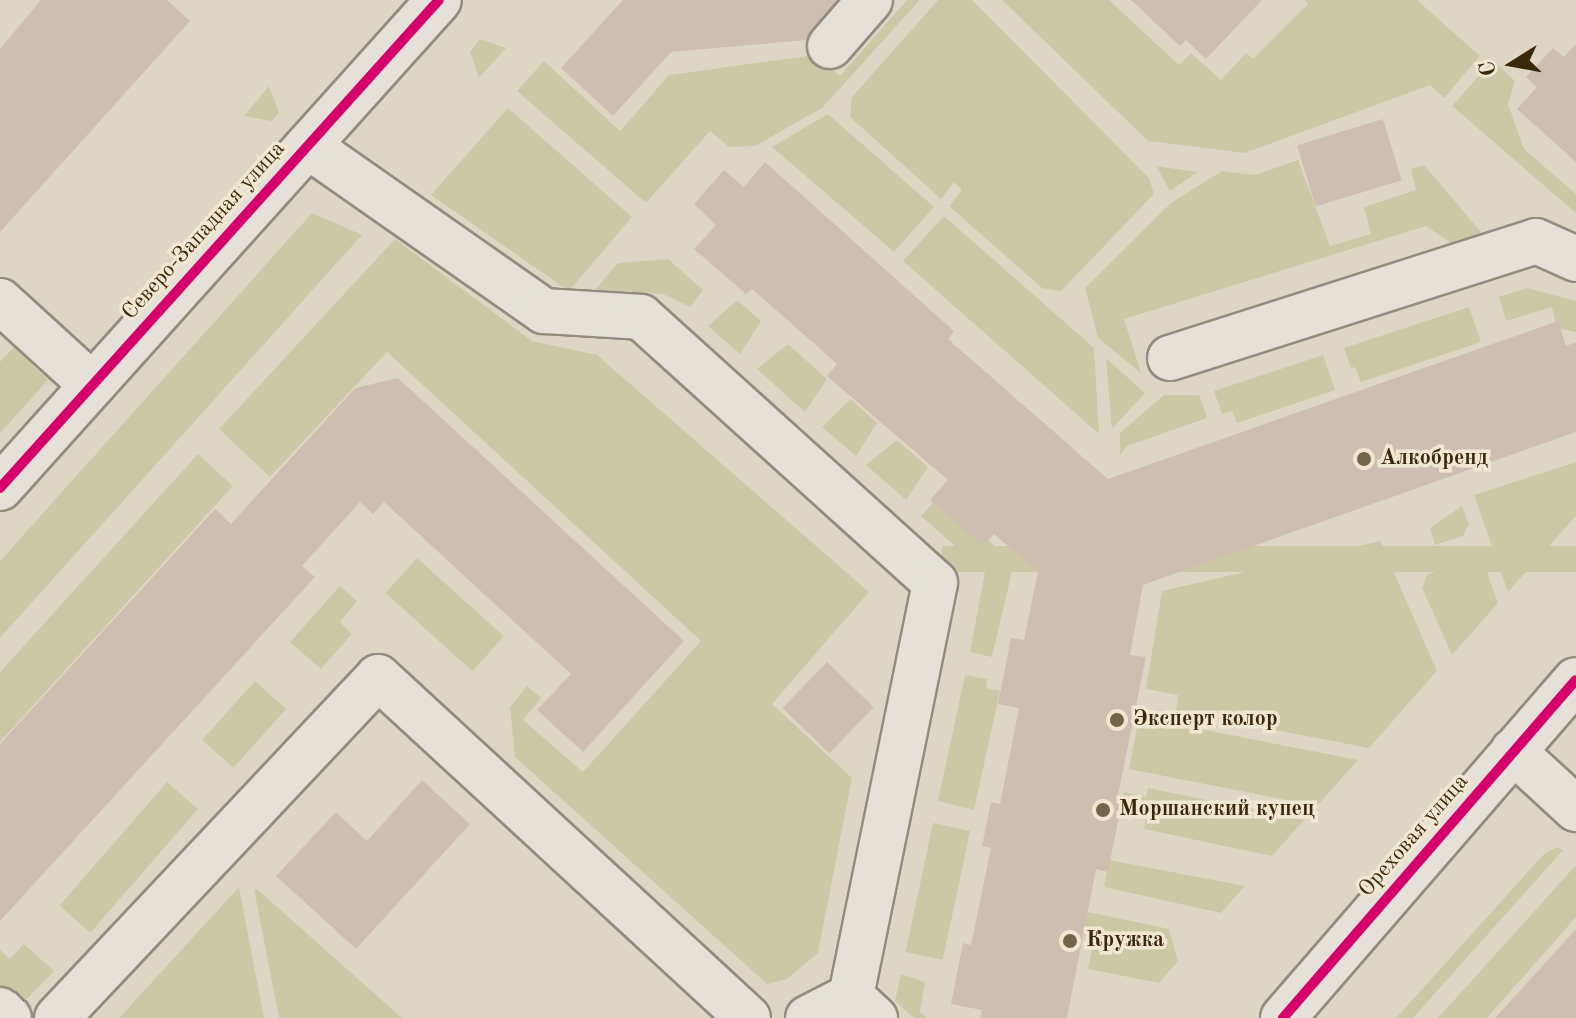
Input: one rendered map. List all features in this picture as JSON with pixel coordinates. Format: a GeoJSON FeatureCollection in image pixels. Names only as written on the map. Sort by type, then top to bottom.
{"type":"FeatureCollection","features":[{"type":"Feature","properties":{"kind":"street","name":"Северо-Западная улица"},"geometry":{"type":"LineString","coordinates":[[0,488],[439,0]]}},
{"type":"Feature","properties":{"kind":"street"},"geometry":{"type":"LineString","coordinates":[[830,46],[870,0]]}},
{"type":"Feature","properties":{"kind":"street"},"geometry":{"type":"LineString","coordinates":[[308,146],[544,311],[641,317],[935,583],[863,1007],[808,1018]]}},
{"type":"Feature","properties":{"kind":"street"},"geometry":{"type":"LineString","coordinates":[[1170,358],[1536,241],[1576,259]]}},
{"type":"Feature","properties":{"kind":"street"},"geometry":{"type":"LineString","coordinates":[[0,301],[92,385]]}},
{"type":"Feature","properties":{"kind":"street"},"geometry":{"type":"LineString","coordinates":[[57,1018],[378,677],[748,1018]]}},
{"type":"Feature","properties":{"kind":"street","name":"Ореховая улица"},"geometry":{"type":"LineString","coordinates":[[1283,1018],[1576,680]]}},
{"type":"Feature","properties":{"kind":"street"},"geometry":{"type":"LineString","coordinates":[[1513,751],[1576,809]]}},
{"type":"Feature","properties":{"kind":"street"},"geometry":{"type":"LineString","coordinates":[[0,1010],[9,1018]]}},
{"type":"Feature","properties":{"kind":"shaded area"},"geometry":{"type":"Polygon","coordinates":[[[907,0],[920,0],[822,108],[755,146],[729,147],[710,131],[646,203],[517,91],[544,61],[620,131],[669,75],[816,55],[840,76],[907,0]]]}},
{"type":"Feature","properties":{"kind":"shaded area"},"geometry":{"type":"Polygon","coordinates":[[[938,0],[972,0],[1149,178],[1154,194],[1061,291],[1042,288],[949,206],[962,190],[954,182],[941,199],[850,117],[852,97],[938,0]]]}},
{"type":"Feature","properties":{"kind":"shaded area"},"geometry":{"type":"Polygon","coordinates":[[[1002,0],[1109,0],[1179,65],[1191,53],[1221,80],[1246,53],[1253,59],[1308,4],[1305,0],[1417,0],[1480,56],[1444,98],[1430,85],[1245,153],[1148,141],[1002,0]]]}},
{"type":"Feature","properties":{"kind":"shaded area"},"geometry":{"type":"Polygon","coordinates":[[[480,39],[506,48],[479,78],[470,52],[480,39]]]}},
{"type":"Feature","properties":{"kind":"shaded area"},"geometry":{"type":"Polygon","coordinates":[[[1493,60],[1515,81],[1508,104],[1524,149],[1576,194],[1576,213],[1452,106],[1493,60]]]}},
{"type":"Feature","properties":{"kind":"shaded area"},"geometry":{"type":"Polygon","coordinates":[[[269,86],[279,113],[271,121],[244,116],[269,86]]]}},
{"type":"Feature","properties":{"kind":"shaded area"},"geometry":{"type":"Polygon","coordinates":[[[508,108],[632,217],[569,291],[431,195],[508,108]]]}},
{"type":"Feature","properties":{"kind":"shaded area"},"geometry":{"type":"Polygon","coordinates":[[[828,114],[934,207],[894,252],[772,147],[828,114]]]}},
{"type":"Feature","properties":{"kind":"shaded area"},"geometry":{"type":"Polygon","coordinates":[[[1298,160],[1330,246],[1371,234],[1364,207],[1416,190],[1411,169],[1424,165],[1492,245],[1458,248],[1426,226],[1124,319],[1141,373],[1098,338],[1085,288],[1171,203],[1222,171],[1255,175],[1298,160]]]}},
{"type":"Feature","properties":{"kind":"shaded area"},"geometry":{"type":"Polygon","coordinates":[[[1156,166],[1198,172],[1170,191],[1156,166]]]}},
{"type":"Feature","properties":{"kind":"shaded area"},"geometry":{"type":"Polygon","coordinates":[[[312,213],[362,235],[0,638],[0,561],[312,213]]]}},
{"type":"Feature","properties":{"kind":"shaded area"},"geometry":{"type":"Polygon","coordinates":[[[944,216],[1094,348],[1099,434],[903,261],[944,216]]]}},
{"type":"Feature","properties":{"kind":"shaded area"},"geometry":{"type":"Polygon","coordinates":[[[395,239],[532,341],[597,355],[869,592],[772,704],[852,778],[818,953],[787,979],[767,984],[515,757],[510,707],[527,686],[541,698],[523,720],[583,772],[701,641],[387,352],[270,477],[219,429],[395,239]]]}},
{"type":"Feature","properties":{"kind":"shaded area"},"geometry":{"type":"Polygon","coordinates":[[[668,259],[703,290],[690,307],[663,294],[595,290],[618,263],[668,259]]]}},
{"type":"Feature","properties":{"kind":"shaded area"},"geometry":{"type":"Polygon","coordinates":[[[1527,288],[1576,301],[1576,332],[1557,328],[1552,307],[1506,321],[1499,297],[1527,288]]]}},
{"type":"Feature","properties":{"kind":"shaded area"},"geometry":{"type":"Polygon","coordinates":[[[737,300],[761,321],[740,354],[708,326],[737,300]]]}},
{"type":"Feature","properties":{"kind":"shaded area"},"geometry":{"type":"Polygon","coordinates":[[[1469,307],[1481,342],[1361,382],[1355,367],[1351,368],[1344,348],[1469,307]]]}},
{"type":"Feature","properties":{"kind":"shaded area"},"geometry":{"type":"Polygon","coordinates":[[[788,344],[827,379],[805,412],[757,369],[788,344]]]}},
{"type":"Feature","properties":{"kind":"shaded area"},"geometry":{"type":"Polygon","coordinates":[[[14,347],[48,380],[0,433],[0,362],[14,347]]]}},
{"type":"Feature","properties":{"kind":"shaded area"},"geometry":{"type":"Polygon","coordinates":[[[1323,355],[1335,390],[1237,423],[1232,411],[1222,414],[1214,391],[1323,355]]]}},
{"type":"Feature","properties":{"kind":"shaded area"},"geometry":{"type":"Polygon","coordinates":[[[1106,358],[1145,393],[1112,429],[1106,358]]]}},
{"type":"Feature","properties":{"kind":"shaded area"},"geometry":{"type":"Polygon","coordinates":[[[1164,395],[1199,395],[1207,418],[1127,446],[1120,455],[1120,433],[1164,395]]]}},
{"type":"Feature","properties":{"kind":"shaded area"},"geometry":{"type":"Polygon","coordinates":[[[851,399],[877,423],[856,456],[822,427],[851,399]]]}},
{"type":"Feature","properties":{"kind":"shaded area"},"geometry":{"type":"Polygon","coordinates":[[[897,440],[928,467],[906,500],[866,465],[897,440]]]}},
{"type":"Feature","properties":{"kind":"shaded area"},"geometry":{"type":"Polygon","coordinates":[[[198,454],[233,486],[0,742],[0,672],[198,454]]]}},
{"type":"Feature","properties":{"kind":"shaded area"},"geometry":{"type":"Polygon","coordinates":[[[1576,462],[1576,516],[1508,592],[1474,495],[1576,462]]]}},
{"type":"Feature","properties":{"kind":"shaded area"},"geometry":{"type":"Polygon","coordinates":[[[939,496],[1014,563],[992,657],[970,652],[985,572],[921,516],[939,496]]]}},
{"type":"Feature","properties":{"kind":"shaded area"},"geometry":{"type":"Polygon","coordinates":[[[1462,506],[1469,524],[1463,536],[1435,545],[1430,528],[1462,506]]]}},
{"type":"Feature","properties":{"kind":"shaded area"},"geometry":{"type":"Polygon","coordinates":[[[1380,541],[1437,671],[1369,748],[1176,711],[1178,695],[1146,689],[1162,591],[1380,541]]]}},
{"type":"Feature","properties":{"kind":"shaded area"},"geometry":{"type":"Polygon","coordinates":[[[942,546],[1576,546],[1576,572],[942,572],[942,546]]]}},
{"type":"Feature","properties":{"kind":"shaded area"},"geometry":{"type":"Polygon","coordinates":[[[1481,555],[1498,603],[1452,655],[1422,588],[1427,575],[1481,555]]]}},
{"type":"Feature","properties":{"kind":"shaded area"},"geometry":{"type":"Polygon","coordinates":[[[417,558],[504,636],[472,671],[386,593],[417,558]]]}},
{"type":"Feature","properties":{"kind":"shaded area"},"geometry":{"type":"Polygon","coordinates":[[[340,586],[357,601],[340,622],[352,634],[321,669],[290,642],[340,586]]]}},
{"type":"Feature","properties":{"kind":"shaded area"},"geometry":{"type":"Polygon","coordinates":[[[965,675],[987,679],[986,688],[1000,691],[974,810],[938,801],[965,675]]]}},
{"type":"Feature","properties":{"kind":"shaded area"},"geometry":{"type":"Polygon","coordinates":[[[255,681],[286,709],[233,768],[202,740],[255,681]]]}},
{"type":"Feature","properties":{"kind":"shaded area"},"geometry":{"type":"Polygon","coordinates":[[[1139,717],[1358,760],[1317,806],[1129,769],[1139,717]]]}},
{"type":"Feature","properties":{"kind":"shaded area"},"geometry":{"type":"Polygon","coordinates":[[[167,782],[198,809],[90,933],[59,906],[167,782]]]}},
{"type":"Feature","properties":{"kind":"shaded area"},"geometry":{"type":"Polygon","coordinates":[[[1148,788],[1304,820],[1272,856],[1144,829],[1146,818],[1120,812],[1124,792],[1146,797],[1148,788]]]}},
{"type":"Feature","properties":{"kind":"shaded area"},"geometry":{"type":"Polygon","coordinates":[[[933,823],[970,831],[943,960],[906,952],[933,823]]]}},
{"type":"Feature","properties":{"kind":"shaded area"},"geometry":{"type":"Polygon","coordinates":[[[1557,847],[1563,850],[1413,1018],[1396,1018],[1544,854],[1557,847]]]}},
{"type":"Feature","properties":{"kind":"shaded area"},"geometry":{"type":"Polygon","coordinates":[[[1109,860],[1245,886],[1221,913],[1104,887],[1109,860]]]}},
{"type":"Feature","properties":{"kind":"shaded area"},"geometry":{"type":"Polygon","coordinates":[[[1576,865],[1576,917],[1487,1018],[1438,1018],[1576,865]]]}},
{"type":"Feature","properties":{"kind":"shaded area"},"geometry":{"type":"Polygon","coordinates":[[[239,887],[264,1018],[119,1018],[239,887]]]}},
{"type":"Feature","properties":{"kind":"shaded area"},"geometry":{"type":"Polygon","coordinates":[[[254,889],[257,889],[402,1018],[279,1018],[254,889]]]}},
{"type":"Feature","properties":{"kind":"shaded area"},"geometry":{"type":"Polygon","coordinates":[[[1088,912],[1169,929],[1178,961],[1159,983],[1088,969],[1092,949],[1083,934],[1088,912]]]}},
{"type":"Feature","properties":{"kind":"shaded area"},"geometry":{"type":"Polygon","coordinates":[[[24,944],[54,971],[23,1003],[0,992],[0,950],[10,959],[24,944]]]}},
{"type":"Feature","properties":{"kind":"shaded area"},"geometry":{"type":"Polygon","coordinates":[[[901,974],[925,982],[920,1012],[927,1018],[914,1018],[895,1001],[901,974]]]}},
{"type":"Feature","properties":{"kind":"building"},"geometry":{"type":"Polygon","coordinates":[[[41,0],[167,0],[190,21],[0,232],[0,49],[41,0]]]}},
{"type":"Feature","properties":{"kind":"building"},"geometry":{"type":"Polygon","coordinates":[[[623,0],[837,0],[806,40],[671,52],[613,116],[561,68],[623,0]]]}},
{"type":"Feature","properties":{"kind":"building"},"geometry":{"type":"Polygon","coordinates":[[[1131,0],[1262,0],[1206,59],[1186,40],[1180,46],[1131,0]]]}},
{"type":"Feature","properties":{"kind":"building"},"geometry":{"type":"Polygon","coordinates":[[[1576,44],[1576,162],[1517,109],[1537,87],[1526,77],[1553,48],[1564,57],[1576,44]]]}},
{"type":"Feature","properties":{"kind":"building"},"geometry":{"type":"Polygon","coordinates":[[[1383,119],[1402,180],[1316,207],[1297,145],[1383,119]]]}},
{"type":"Feature","properties":{"kind":"building"},"geometry":{"type":"Polygon","coordinates":[[[765,162],[954,331],[948,339],[1108,479],[1558,321],[1566,346],[1576,342],[1576,432],[1143,585],[1130,655],[1146,657],[1118,795],[1123,796],[1108,872],[1096,869],[1067,1018],[980,1018],[982,1010],[951,1004],[963,943],[971,945],[991,848],[982,846],[991,802],[1000,804],[1019,708],[998,704],[1011,638],[1024,640],[1038,571],[994,534],[983,546],[930,500],[948,480],[827,376],[837,364],[752,289],[746,294],[694,249],[716,225],[694,204],[724,170],[744,187],[765,162]]]}},
{"type":"Feature","properties":{"kind":"building"},"geometry":{"type":"Polygon","coordinates":[[[398,378],[684,641],[583,752],[537,710],[571,674],[384,502],[373,514],[360,502],[302,566],[315,577],[0,921],[0,744],[215,509],[231,524],[355,388],[398,378]]]}},
{"type":"Feature","properties":{"kind":"building"},"geometry":{"type":"Polygon","coordinates":[[[827,662],[874,707],[829,753],[783,708],[827,662]]]}},
{"type":"Feature","properties":{"kind":"building"},"geometry":{"type":"Polygon","coordinates":[[[422,780],[470,824],[356,949],[276,876],[336,812],[367,841],[422,780]]]}},
{"type":"Feature","properties":{"kind":"building"},"geometry":{"type":"Polygon","coordinates":[[[1576,929],[1576,1018],[1495,1018],[1576,929]]]}},
{"type":"Feature","properties":{"kind":"cycle path"},"geometry":{"type":"LineString","coordinates":[[0,488],[439,0]]}},
{"type":"Feature","properties":{"kind":"cycle path"},"geometry":{"type":"LineString","coordinates":[[1283,1018],[1576,680]]}},
{"type":"Feature","properties":{"kind":"place","name":"Алкобренд"},"geometry":{"type":"Point","coordinates":[1364,459]}},
{"type":"Feature","properties":{"kind":"place","name":"Эксперт колор"},"geometry":{"type":"Point","coordinates":[1117,720]}},
{"type":"Feature","properties":{"kind":"place","name":"Моршанский купец"},"geometry":{"type":"Point","coordinates":[1103,810]}},
{"type":"Feature","properties":{"kind":"place","name":"Кружка"},"geometry":{"type":"Point","coordinates":[1070,941]}}]}
